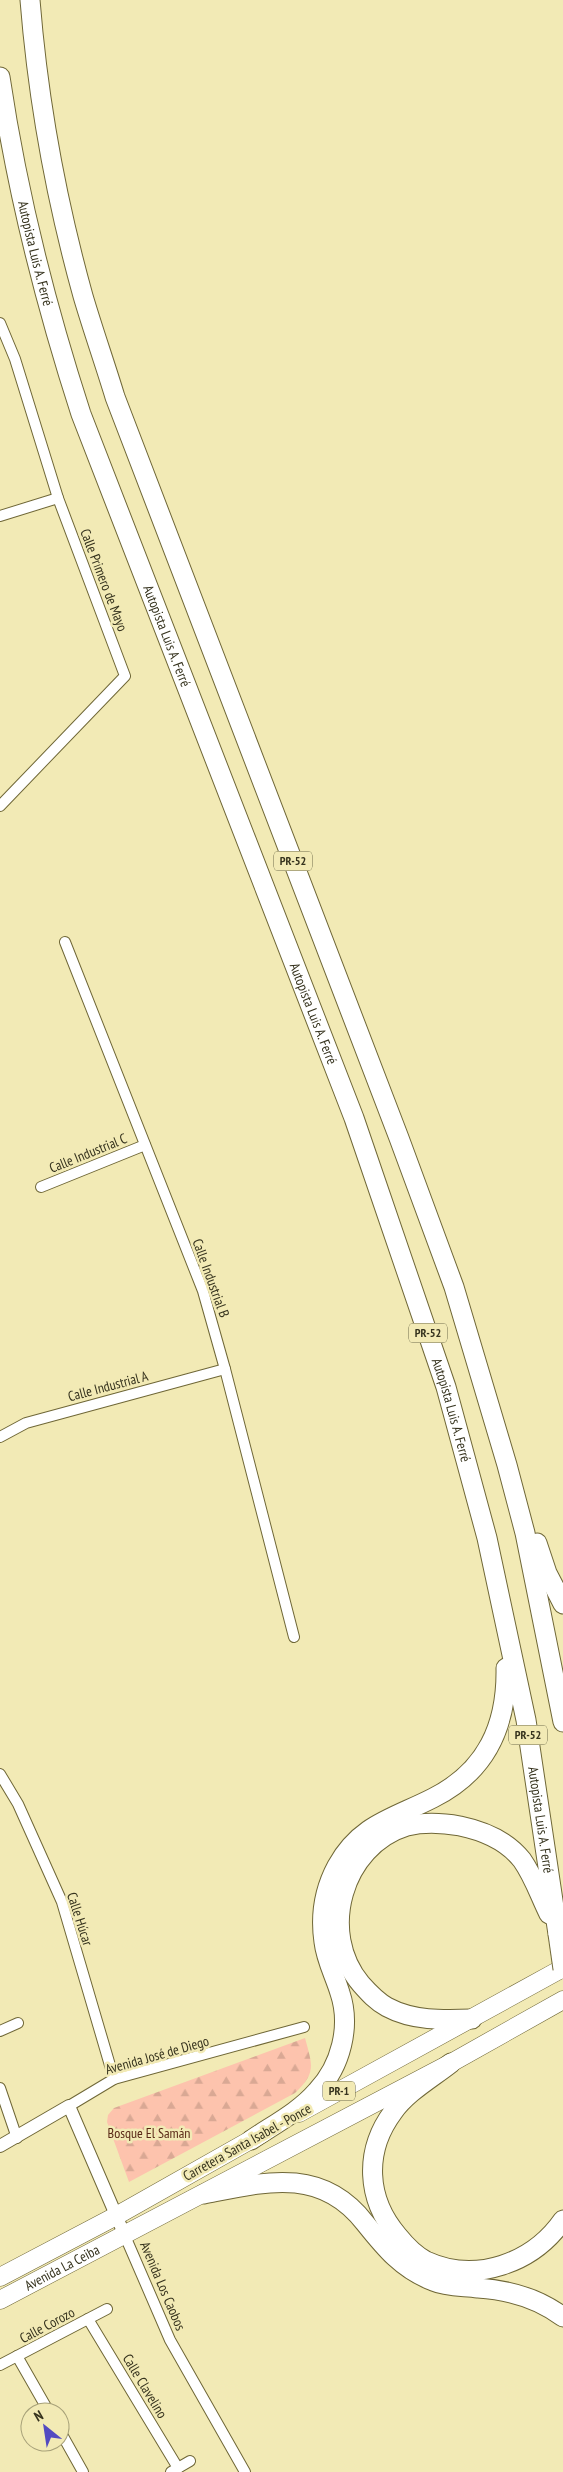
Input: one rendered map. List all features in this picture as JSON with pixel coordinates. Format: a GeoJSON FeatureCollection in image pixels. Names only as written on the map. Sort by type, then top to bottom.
{"type":"FeatureCollection","features":[{"type":"Feature","properties":{"kind":"highway","name":"PR-52"},"geometry":{"type":"LineString","coordinates":[[30,0],[45,128],[58,195],[83,296],[116,398],[399,1138],[454,1287],[507,1465],[525,1533],[563,1722]]}},
{"type":"Feature","properties":{"kind":"highway","name":"Autopista Luis A. Ferré"},"geometry":{"type":"LineString","coordinates":[[0,77],[17,178],[39,273],[56,336],[82,414],[354,1118],[446,1387],[487,1538],[526,1720],[563,1969]]}},
{"type":"Feature","properties":{"kind":"highway"},"geometry":{"type":"LineString","coordinates":[[507,1465],[525,1497],[547,1573],[563,1604]]}},
{"type":"Feature","properties":{"kind":"highway"},"geometry":{"type":"LineString","coordinates":[[250,2140],[303,2105],[318,2090],[338,2058],[342,2044],[344,2009],[326,1954],[322,1922],[328,1884],[338,1864],[349,1847],[370,1828],[399,1812],[435,1797],[453,1786],[491,1744],[501,1723],[507,1689],[506,1662],[497,1615],[487,1538]]}},
{"type":"Feature","properties":{"kind":"highway"},"geometry":{"type":"LineString","coordinates":[[472,2018],[434,2020],[405,2014],[386,2007],[371,1995],[348,1965],[339,1932],[341,1900],[347,1881],[369,1849],[385,1837],[407,1826],[447,1823],[484,1833],[510,1848],[521,1859],[537,1886],[558,1934]]}},
{"type":"Feature","properties":{"kind":"highway","name":"Carretera Santa Isabel - Ponce"},"geometry":{"type":"LineString","coordinates":[[116,2216],[250,2140],[563,1969]]}},
{"type":"Feature","properties":{"kind":"highway","name":"Carretera Santa Isabel - Ponce"},"geometry":{"type":"LineString","coordinates":[[125,2236],[451,2063],[563,2000]]}},
{"type":"Feature","properties":{"kind":"highway"},"geometry":{"type":"LineString","coordinates":[[451,2063],[394,2110],[377,2138],[372,2158],[371,2182],[375,2199],[392,2229],[408,2249],[426,2261],[445,2267],[473,2271],[495,2269],[516,2260],[540,2246],[563,2220]]}},
{"type":"Feature","properties":{"kind":"highway"},"geometry":{"type":"LineString","coordinates":[[204,2194],[276,2181],[299,2182],[317,2188],[350,2207],[393,2257],[420,2276],[448,2286],[510,2292],[536,2300],[563,2317]]}},
{"type":"Feature","properties":{"kind":"highway","name":"Avenida La Ceiba"},"geometry":{"type":"LineString","coordinates":[[0,2277],[116,2216]]}},
{"type":"Feature","properties":{"kind":"highway","name":"Avenida La Ceiba"},"geometry":{"type":"LineString","coordinates":[[0,2300],[125,2236]]}},
{"type":"Feature","properties":{"kind":"street","name":"Calle Primero de Mayo"},"geometry":{"type":"LineString","coordinates":[[0,323],[15,359],[58,498],[125,676],[0,806]]}},
{"type":"Feature","properties":{"kind":"street"},"geometry":{"type":"LineString","coordinates":[[0,516],[58,498]]}},
{"type":"Feature","properties":{"kind":"street","name":"Calle Industrial B"},"geometry":{"type":"LineString","coordinates":[[65,942],[203,1291],[294,1637]]}},
{"type":"Feature","properties":{"kind":"street","name":"Calle Industrial C"},"geometry":{"type":"LineString","coordinates":[[41,1187],[145,1145]]}},
{"type":"Feature","properties":{"kind":"street","name":"Calle Industrial A"},"geometry":{"type":"LineString","coordinates":[[0,1436],[26,1423],[225,1369]]}},
{"type":"Feature","properties":{"kind":"street","name":"Calle Húcar"},"geometry":{"type":"LineString","coordinates":[[0,1774],[18,1804],[62,1902],[114,2079]]}},
{"type":"Feature","properties":{"kind":"street"},"geometry":{"type":"LineString","coordinates":[[0,2030],[18,2023]]}},
{"type":"Feature","properties":{"kind":"street","name":"Avenida José de Diego"},"geometry":{"type":"LineString","coordinates":[[0,2146],[17,2138],[114,2079],[304,2027]]}},
{"type":"Feature","properties":{"kind":"street"},"geometry":{"type":"LineString","coordinates":[[0,2088],[17,2138]]}},
{"type":"Feature","properties":{"kind":"street","name":"Avenida Los Caobos"},"geometry":{"type":"LineString","coordinates":[[69,2106],[170,2340],[245,2472]]}},
{"type":"Feature","properties":{"kind":"street","name":"Calle Corozo"},"geometry":{"type":"LineString","coordinates":[[0,2365],[107,2308]]}},
{"type":"Feature","properties":{"kind":"street","name":"Calle Clavelino"},"geometry":{"type":"LineString","coordinates":[[88,2319],[174,2470]]}},
{"type":"Feature","properties":{"kind":"street"},"geometry":{"type":"LineString","coordinates":[[18,2356],[43,2402]]}},
{"type":"Feature","properties":{"kind":"street"},"geometry":{"type":"LineString","coordinates":[[70,2449],[83,2472]]}},
{"type":"Feature","properties":{"kind":"street"},"geometry":{"type":"LineString","coordinates":[[174,2470],[190,2461]]}},
{"type":"Feature","properties":{"kind":"green space","name":"Bosque El Samán"},"geometry":{"type":"Polygon","coordinates":[[[305,2038],[311,2062],[310,2074],[295,2093],[129,2182],[107,2122],[108,2115],[114,2108],[305,2038]]]}}]}
